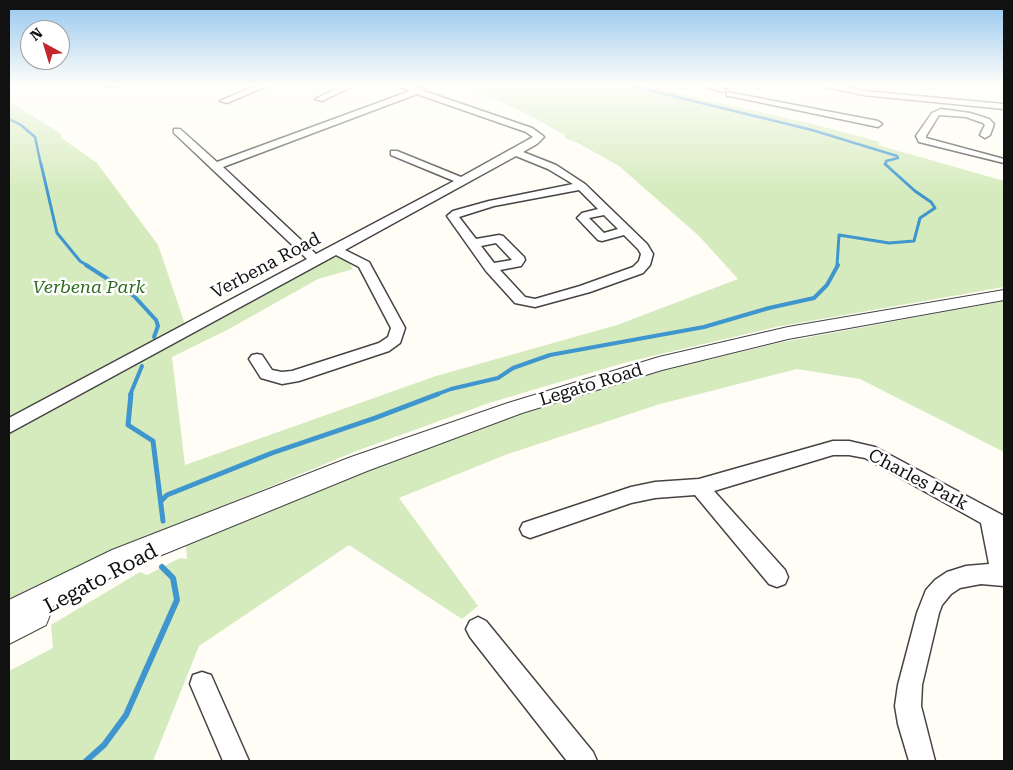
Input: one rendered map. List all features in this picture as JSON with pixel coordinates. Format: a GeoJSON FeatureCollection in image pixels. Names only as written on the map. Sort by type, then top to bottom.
{"type":"FeatureCollection","features":[{"type":"Feature","properties":{"kind":"street"},"geometry":{"type":"LineString","coordinates":[[216,166],[336,121]]}},
{"type":"Feature","properties":{"kind":"street","name":"Verbena Road"},"geometry":{"type":"LineString","coordinates":[[9,426],[316,261],[534,142],[539,137],[529,130],[503,121]]}},
{"type":"Feature","properties":{"kind":"street"},"geometry":{"type":"LineString","coordinates":[[863,121],[878,124]]}},
{"type":"Feature","properties":{"kind":"street"},"geometry":{"type":"LineString","coordinates":[[931,121],[921,136],[922,140],[1002,160]]}},
{"type":"Feature","properties":{"kind":"street"},"geometry":{"type":"LineString","coordinates":[[983,121],[989,123],[985,135]]}},
{"type":"Feature","properties":{"kind":"street"},"geometry":{"type":"LineString","coordinates":[[177,131],[316,261]]}},
{"type":"Feature","properties":{"kind":"street"},"geometry":{"type":"LineString","coordinates":[[515,152],[552,167],[581,186],[643,246],[647,254],[646,262],[638,270],[585,289],[535,303],[525,302],[516,298],[452,218],[454,214],[493,203],[581,186]]}},
{"type":"Feature","properties":{"kind":"street"},"geometry":{"type":"LineString","coordinates":[[394,154],[462,181]]}},
{"type":"Feature","properties":{"kind":"street"},"geometry":{"type":"LineString","coordinates":[[606,211],[583,216],[583,218],[602,237],[627,232]]}},
{"type":"Feature","properties":{"kind":"street"},"geometry":{"type":"LineString","coordinates":[[472,244],[499,239],[519,260],[491,268]]}},
{"type":"Feature","properties":{"kind":"street"},"geometry":{"type":"LineString","coordinates":[[257,359],[267,374],[282,378],[293,377],[384,347],[395,339],[398,328],[364,265],[336,250]]}},
{"type":"Feature","properties":{"kind":"street","name":"Legato Road"},"geometry":{"type":"LineString","coordinates":[[9,614],[121,559],[194,529],[359,464],[515,408],[659,364],[788,333],[1004,294]]}},
{"type":"Feature","properties":{"kind":"street","name":"Charles Park"},"geometry":{"type":"LineString","coordinates":[[530,529],[631,495],[654,490],[699,487],[818,451],[849,448],[869,452],[997,523],[1003,576]]}},
{"type":"Feature","properties":{"kind":"street"},"geometry":{"type":"LineString","coordinates":[[699,487],[778,577]]}},
{"type":"Feature","properties":{"kind":"street","name":"Legato Road"},"geometry":{"type":"LineString","coordinates":[[9,630],[194,529]]}},
{"type":"Feature","properties":{"kind":"street"},"geometry":{"type":"LineString","coordinates":[[922,761],[911,724],[908,706],[910,685],[934,598],[943,587],[954,579],[981,574],[1003,576]]}},
{"type":"Feature","properties":{"kind":"street"},"geometry":{"type":"LineString","coordinates":[[478,629],[584,761]]}},
{"type":"Feature","properties":{"kind":"street"},"geometry":{"type":"LineString","coordinates":[[202,684],[236,761]]}},
{"type":"Feature","properties":{"kind":"green space","name":"Verbena Park"},"geometry":{"type":"Polygon","coordinates":[[[9,121],[41,121],[60,133],[63,139],[97,163],[158,245],[186,327],[9,422],[9,121]]]}},
{"type":"Feature","properties":{"kind":"green space"},"geometry":{"type":"Polygon","coordinates":[[[540,121],[799,121],[880,142],[878,145],[1004,181],[1004,287],[776,327],[627,362],[489,403],[359,450],[196,517],[9,603],[9,432],[328,259],[337,257],[347,259],[353,269],[318,279],[229,329],[172,357],[185,465],[436,376],[617,325],[738,279],[699,236],[619,166],[578,143],[564,138],[566,136],[540,121]]]}},
{"type":"Feature","properties":{"kind":"green space"},"geometry":{"type":"Polygon","coordinates":[[[1004,301],[1004,452],[860,379],[797,369],[660,404],[505,455],[399,498],[478,606],[462,619],[349,545],[199,646],[153,761],[9,761],[9,671],[53,648],[51,625],[140,572],[147,575],[180,558],[187,559],[186,545],[427,444],[617,382],[778,343],[1004,301]]]}},
{"type":"Feature","properties":{"kind":"waterway"},"geometry":{"type":"LineString","coordinates":[[13,121],[35,137],[41,165]]}},
{"type":"Feature","properties":{"kind":"waterway"},"geometry":{"type":"LineString","coordinates":[[775,121],[812,130],[897,156],[898,158],[886,161],[886,165]]}},
{"type":"Feature","properties":{"kind":"waterway"},"geometry":{"type":"LineString","coordinates":[[41,164],[57,233],[80,261],[88,266]]}},
{"type":"Feature","properties":{"kind":"waterway"},"geometry":{"type":"LineString","coordinates":[[837,266],[839,235],[889,243],[914,241],[920,218],[935,208],[931,202],[915,191],[886,165]]}},
{"type":"Feature","properties":{"kind":"waterway"},"geometry":{"type":"LineString","coordinates":[[86,265],[134,296],[156,320],[158,326],[154,337]]}},
{"type":"Feature","properties":{"kind":"waterway"},"geometry":{"type":"LineString","coordinates":[[435,395],[451,389],[498,378],[513,368],[550,355],[704,327],[769,308],[814,298],[827,285],[838,265]]}},
{"type":"Feature","properties":{"kind":"waterway"},"geometry":{"type":"LineString","coordinates":[[130,395],[142,366]]}},
{"type":"Feature","properties":{"kind":"waterway"},"geometry":{"type":"LineString","coordinates":[[131,394],[128,425],[153,441],[163,521]]}},
{"type":"Feature","properties":{"kind":"waterway"},"geometry":{"type":"LineString","coordinates":[[161,501],[167,495],[272,453],[375,418],[438,394]]}},
{"type":"Feature","properties":{"kind":"waterway"},"geometry":{"type":"LineString","coordinates":[[86,761],[104,745],[126,715],[177,600],[173,578],[162,567]]}}]}
